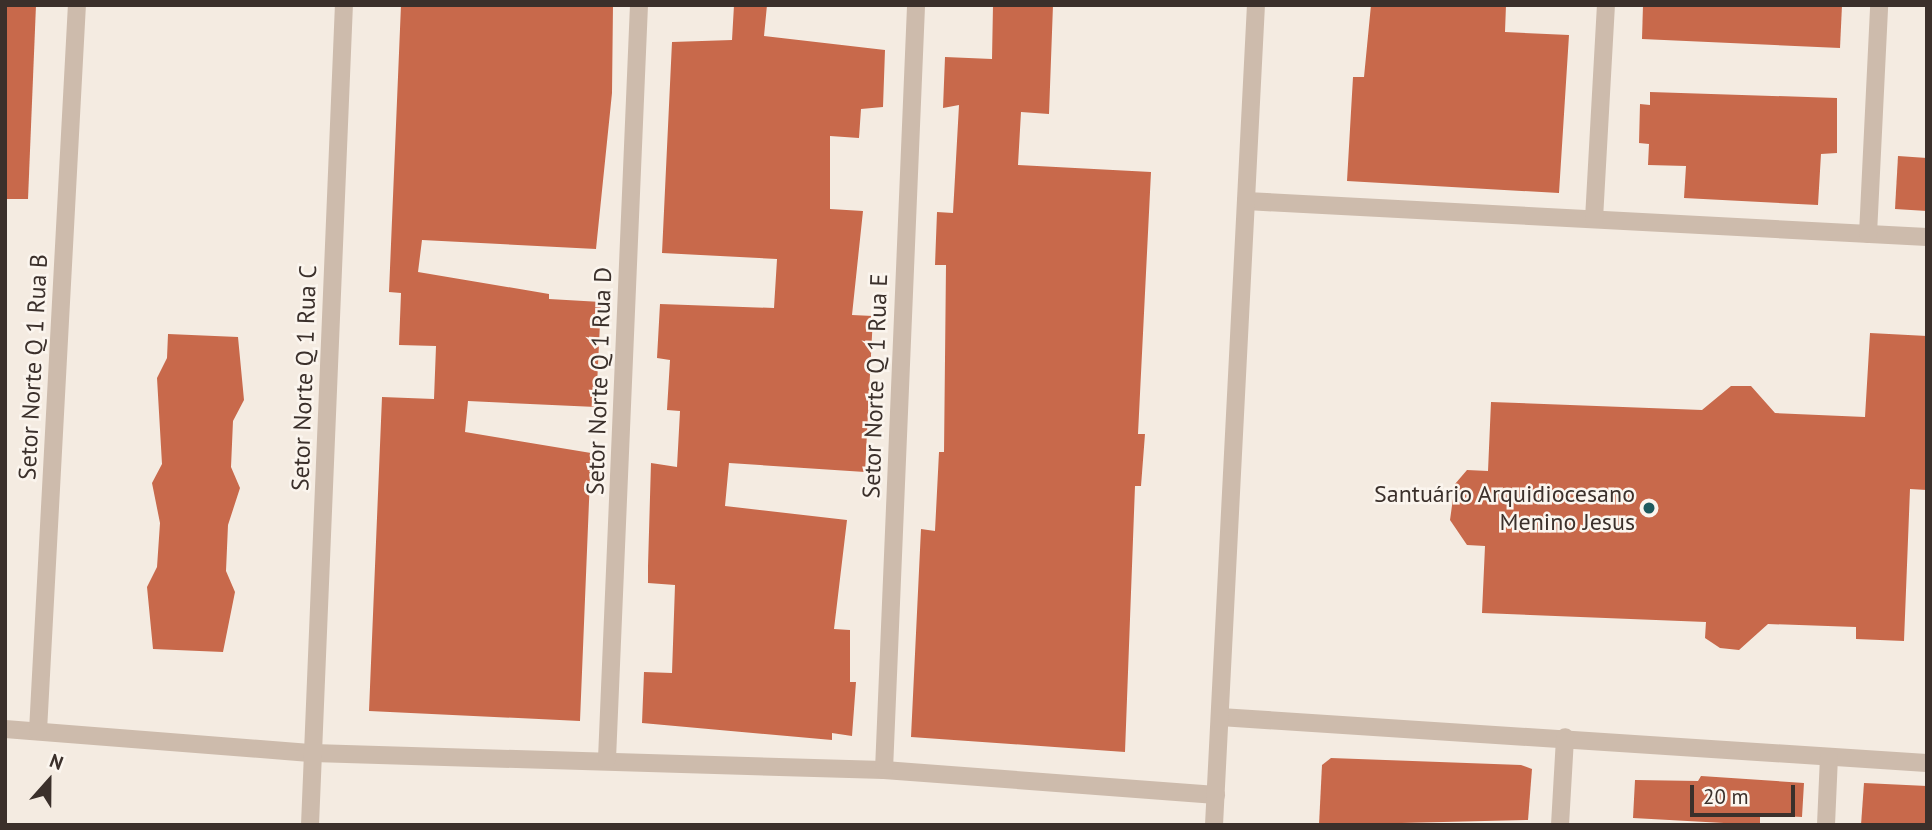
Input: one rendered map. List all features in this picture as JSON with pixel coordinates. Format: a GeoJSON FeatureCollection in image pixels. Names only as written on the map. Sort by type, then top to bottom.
{"type":"FeatureCollection","features":[{"type":"Feature","properties":{"kind":"street","name":"Setor Norte Q 1 Rua B"},"geometry":{"type":"LineString","coordinates":[[38,731],[77,5]]}},
{"type":"Feature","properties":{"kind":"street","name":"Setor Norte Q 1 Rua C"},"geometry":{"type":"LineString","coordinates":[[310,825],[344,5]]}},
{"type":"Feature","properties":{"kind":"street","name":"Setor Norte Q 1 Rua D"},"geometry":{"type":"LineString","coordinates":[[607,759],[639,5]]}},
{"type":"Feature","properties":{"kind":"street","name":"Setor Norte Q 1 Rua E"},"geometry":{"type":"LineString","coordinates":[[884,770],[916,5]]}},
{"type":"Feature","properties":{"kind":"street"},"geometry":{"type":"LineString","coordinates":[[1214,825],[1256,5]]}},
{"type":"Feature","properties":{"kind":"street"},"geometry":{"type":"LineString","coordinates":[[1594,219],[1606,5]]}},
{"type":"Feature","properties":{"kind":"street"},"geometry":{"type":"LineString","coordinates":[[1868,233],[1879,5]]}},
{"type":"Feature","properties":{"kind":"street"},"geometry":{"type":"LineString","coordinates":[[1246,201],[1927,237]]}},
{"type":"Feature","properties":{"kind":"street"},"geometry":{"type":"LineString","coordinates":[[1220,718],[1564,737],[1927,763]]}},
{"type":"Feature","properties":{"kind":"street"},"geometry":{"type":"LineString","coordinates":[[5,729],[313,753],[607,759],[884,770],[1216,795]]}},
{"type":"Feature","properties":{"kind":"street"},"geometry":{"type":"LineString","coordinates":[[1560,825],[1564,737]]}},
{"type":"Feature","properties":{"kind":"street"},"geometry":{"type":"LineString","coordinates":[[1826,825],[1829,757]]}},
{"type":"Feature","properties":{"kind":"building"},"geometry":{"type":"Polygon","coordinates":[[[5,5],[36,5],[28,199],[5,199],[5,5]]]}},
{"type":"Feature","properties":{"kind":"building"},"geometry":{"type":"Polygon","coordinates":[[[401,5],[613,5],[612,93],[596,249],[422,240],[418,272],[549,294],[549,299],[601,302],[596,407],[468,401],[465,432],[591,453],[580,721],[369,711],[382,397],[434,399],[436,346],[399,345],[401,293],[389,292],[401,5]]]}},
{"type":"Feature","properties":{"kind":"building"},"geometry":{"type":"Polygon","coordinates":[[[734,5],[767,5],[764,36],[885,50],[883,107],[861,109],[859,138],[830,136],[830,209],[863,211],[852,315],[873,316],[865,472],[729,463],[725,506],[847,520],[834,629],[850,630],[850,682],[856,682],[852,736],[832,733],[832,740],[642,723],[644,672],[672,673],[675,585],[648,583],[651,463],[677,467],[680,411],[667,410],[670,360],[657,358],[660,304],[774,308],[777,259],[662,253],[672,42],[732,40],[734,5]]]}},
{"type":"Feature","properties":{"kind":"building"},"geometry":{"type":"Polygon","coordinates":[[[993,5],[1053,5],[1049,114],[1021,112],[1018,165],[1151,172],[1138,434],[1145,434],[1141,486],[1135,486],[1125,752],[911,737],[921,529],[935,531],[939,452],[944,452],[946,265],[935,265],[937,212],[953,213],[959,105],[943,108],[945,57],[992,59],[993,5]]]}},
{"type":"Feature","properties":{"kind":"building"},"geometry":{"type":"Polygon","coordinates":[[[1371,5],[1506,5],[1505,32],[1569,35],[1559,193],[1347,181],[1353,77],[1364,77],[1371,5]]]}},
{"type":"Feature","properties":{"kind":"building"},"geometry":{"type":"Polygon","coordinates":[[[1643,5],[1842,5],[1840,48],[1642,39],[1643,5]]]}},
{"type":"Feature","properties":{"kind":"building"},"geometry":{"type":"Polygon","coordinates":[[[1650,92],[1837,98],[1837,153],[1821,154],[1818,205],[1684,198],[1686,166],[1648,165],[1649,144],[1639,143],[1640,104],[1650,105],[1650,92]]]}},
{"type":"Feature","properties":{"kind":"building"},"geometry":{"type":"Polygon","coordinates":[[[1898,156],[1927,158],[1927,211],[1895,209],[1898,156]]]}},
{"type":"Feature","properties":{"kind":"building","name":"Santuário Arquidiocesano Menino Jesus"},"geometry":{"type":"Polygon","coordinates":[[[1870,333],[1927,336],[1927,490],[1910,489],[1904,641],[1856,639],[1856,627],[1768,624],[1739,650],[1720,648],[1705,638],[1706,622],[1482,613],[1485,546],[1467,545],[1450,520],[1455,484],[1467,470],[1488,471],[1491,402],[1702,410],[1731,386],[1751,386],[1775,413],[1865,417],[1870,333]]]}},
{"type":"Feature","properties":{"kind":"building"},"geometry":{"type":"Polygon","coordinates":[[[168,334],[238,337],[244,400],[233,421],[231,467],[240,488],[228,525],[226,571],[235,592],[223,652],[153,649],[147,587],[157,567],[160,523],[152,483],[162,464],[157,378],[167,358],[168,334]]]}},
{"type":"Feature","properties":{"kind":"building"},"geometry":{"type":"Polygon","coordinates":[[[1331,758],[1521,765],[1532,769],[1528,820],[1319,825],[1322,765],[1331,758]]]}},
{"type":"Feature","properties":{"kind":"building"},"geometry":{"type":"Polygon","coordinates":[[[1701,776],[1804,783],[1802,817],[1760,815],[1760,825],[1633,818],[1635,780],[1698,781],[1701,776]]]}},
{"type":"Feature","properties":{"kind":"building"},"geometry":{"type":"Polygon","coordinates":[[[1864,783],[1927,786],[1927,825],[1861,825],[1864,783]]]}},
{"type":"Feature","properties":{"kind":"place","name":"Santuário Arquidiocesano Menino Jesus"},"geometry":{"type":"Point","coordinates":[1649,508]}}]}
